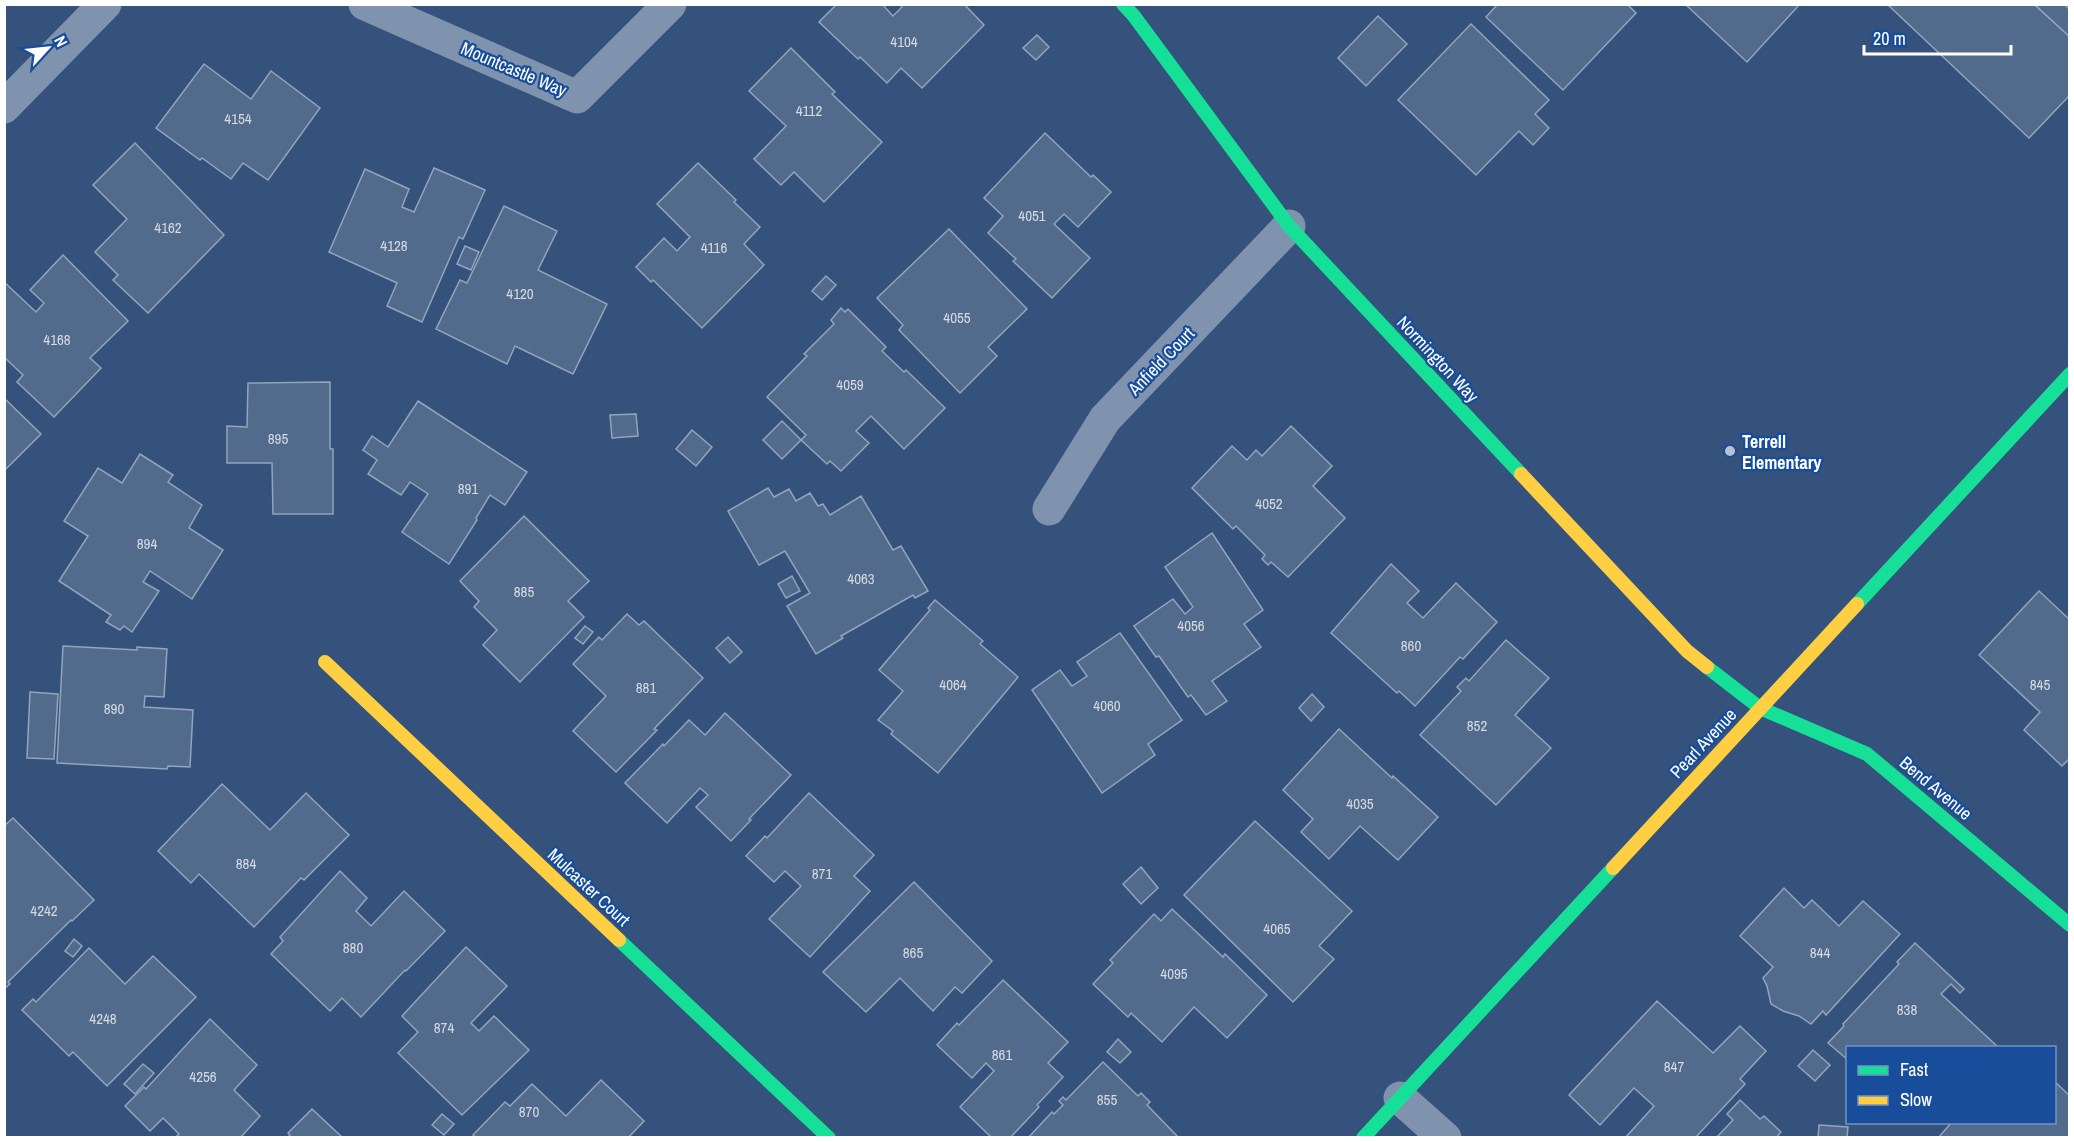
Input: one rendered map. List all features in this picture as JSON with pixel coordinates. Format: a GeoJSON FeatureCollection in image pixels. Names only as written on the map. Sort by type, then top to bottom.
{"type":"FeatureCollection","features":[{"type":"Feature","properties":{"kind":"street"},"geometry":{"type":"LineString","coordinates":[[4,107],[105,4]]}},
{"type":"Feature","properties":{"kind":"street","name":"Mountcastle Way"},"geometry":{"type":"LineString","coordinates":[[365,4],[577,97],[670,4]]}},
{"type":"Feature","properties":{"kind":"street","name":"Normington Way"},"geometry":{"type":"LineString","coordinates":[[1123,4],[1289,226],[1687,651],[1760,708]]}},
{"type":"Feature","properties":{"kind":"street","name":"Anfield Court"},"geometry":{"type":"LineString","coordinates":[[1049,509],[1106,419],[1289,226]]}},
{"type":"Feature","properties":{"kind":"street","name":"Pearl Avenue"},"geometry":{"type":"LineString","coordinates":[[1363,1137],[2070,374]]}},
{"type":"Feature","properties":{"kind":"street","name":"Mulcaster Court"},"geometry":{"type":"LineString","coordinates":[[324,662],[829,1137]]}},
{"type":"Feature","properties":{"kind":"street","name":"Bend Avenue"},"geometry":{"type":"LineString","coordinates":[[1760,708],[1867,754],[2070,925]]}},
{"type":"Feature","properties":{"kind":"street"},"geometry":{"type":"LineString","coordinates":[[1400,1098],[1445,1137]]}},
{"type":"Feature","properties":{"kind":"building"},"geometry":{"type":"Polygon","coordinates":[[[837,4],[882,4],[893,16],[902,7],[900,4],[964,4],[984,25],[922,88],[901,68],[887,83],[819,22],[837,4]]]}},
{"type":"Feature","properties":{"kind":"building"},"geometry":{"type":"Polygon","coordinates":[[[1498,4],[1627,4],[1636,13],[1563,90],[1486,17],[1498,4]]]}},
{"type":"Feature","properties":{"kind":"building"},"geometry":{"type":"Polygon","coordinates":[[[1685,4],[1800,4],[1747,62],[1685,4]]]}},
{"type":"Feature","properties":{"kind":"building"},"geometry":{"type":"Polygon","coordinates":[[[1887,4],[2034,4],[2070,37],[2070,95],[2029,138],[1887,4]]]}},
{"type":"Feature","properties":{"kind":"building"},"geometry":{"type":"Polygon","coordinates":[[[2034,4],[2064,4],[2070,10],[2070,37],[2034,4]]]}},
{"type":"Feature","properties":{"kind":"building"},"geometry":{"type":"Polygon","coordinates":[[[1378,16],[1407,44],[1366,86],[1338,58],[1378,16]]]}},
{"type":"Feature","properties":{"kind":"building"},"geometry":{"type":"Polygon","coordinates":[[[1471,24],[1549,100],[1535,114],[1549,128],[1533,145],[1519,131],[1476,175],[1398,100],[1471,24]]]}},
{"type":"Feature","properties":{"kind":"building"},"geometry":{"type":"Polygon","coordinates":[[[1037,35],[1049,47],[1036,60],[1023,48],[1037,35]]]}},
{"type":"Feature","properties":{"kind":"building"},"geometry":{"type":"Polygon","coordinates":[[[791,48],[835,92],[832,94],[882,142],[824,202],[794,172],[781,185],[754,159],[786,126],[749,91],[791,48]]]}},
{"type":"Feature","properties":{"kind":"building"},"geometry":{"type":"Polygon","coordinates":[[[204,64],[251,99],[271,71],[320,108],[268,180],[243,163],[231,179],[156,128],[204,64]]]}},
{"type":"Feature","properties":{"kind":"building"},"geometry":{"type":"Polygon","coordinates":[[[1045,133],[1091,177],[1093,175],[1111,192],[1078,227],[1064,214],[1054,224],[1090,258],[1052,298],[1013,261],[1016,259],[988,233],[1003,216],[984,198],[1045,133]]]}},
{"type":"Feature","properties":{"kind":"building"},"geometry":{"type":"Polygon","coordinates":[[[135,143],[224,235],[148,313],[113,280],[118,275],[95,252],[127,219],[93,185],[135,143]]]}},
{"type":"Feature","properties":{"kind":"building"},"geometry":{"type":"Polygon","coordinates":[[[698,163],[760,227],[744,244],[764,265],[702,328],[653,280],[651,282],[636,267],[664,238],[677,251],[690,237],[657,204],[698,163]]]}},
{"type":"Feature","properties":{"kind":"building"},"geometry":{"type":"Polygon","coordinates":[[[434,168],[485,190],[463,239],[459,237],[422,322],[387,306],[397,283],[329,252],[365,169],[409,189],[402,207],[414,212],[434,168]]]}},
{"type":"Feature","properties":{"kind":"building"},"geometry":{"type":"Polygon","coordinates":[[[504,206],[557,231],[538,270],[607,304],[573,374],[515,346],[507,364],[436,329],[460,280],[467,283],[504,206]]]}},
{"type":"Feature","properties":{"kind":"building"},"geometry":{"type":"Polygon","coordinates":[[[949,229],[1027,309],[988,347],[997,356],[960,393],[899,330],[903,325],[877,298],[949,229]]]}},
{"type":"Feature","properties":{"kind":"building"},"geometry":{"type":"Polygon","coordinates":[[[465,246],[479,252],[471,270],[457,264],[465,246]]]}},
{"type":"Feature","properties":{"kind":"building"},"geometry":{"type":"Polygon","coordinates":[[[63,255],[128,321],[90,358],[101,368],[54,417],[17,382],[23,375],[4,357],[4,282],[36,312],[44,303],[30,290],[63,255]]]}},
{"type":"Feature","properties":{"kind":"building"},"geometry":{"type":"Polygon","coordinates":[[[826,276],[836,285],[822,300],[812,291],[826,276]]]}},
{"type":"Feature","properties":{"kind":"building"},"geometry":{"type":"Polygon","coordinates":[[[841,308],[845,312],[848,309],[886,347],[882,351],[904,372],[906,370],[945,408],[904,449],[871,416],[856,431],[869,443],[841,471],[830,461],[827,464],[801,440],[806,435],[767,397],[807,356],[804,354],[834,324],[831,320],[841,308]]]}},
{"type":"Feature","properties":{"kind":"building"},"geometry":{"type":"Polygon","coordinates":[[[330,382],[333,514],[273,514],[272,463],[227,463],[227,426],[247,427],[248,383],[330,382]]]}},
{"type":"Feature","properties":{"kind":"building"},"geometry":{"type":"Polygon","coordinates":[[[4,398],[41,434],[4,471],[4,398]]]}},
{"type":"Feature","properties":{"kind":"building"},"geometry":{"type":"Polygon","coordinates":[[[418,401],[527,472],[505,505],[490,495],[449,564],[402,532],[428,494],[410,482],[401,495],[368,474],[377,460],[363,450],[372,436],[388,447],[418,401]]]}},
{"type":"Feature","properties":{"kind":"building"},"geometry":{"type":"Polygon","coordinates":[[[636,414],[638,436],[612,438],[610,415],[636,414]]]}},
{"type":"Feature","properties":{"kind":"building"},"geometry":{"type":"Polygon","coordinates":[[[782,421],[801,440],[782,459],[763,440],[782,421]]]}},
{"type":"Feature","properties":{"kind":"building"},"geometry":{"type":"Polygon","coordinates":[[[1291,426],[1332,466],[1313,486],[1345,518],[1288,577],[1271,562],[1268,565],[1262,559],[1265,555],[1236,526],[1233,529],[1192,488],[1232,446],[1247,460],[1256,450],[1262,456],[1291,426]]]}},
{"type":"Feature","properties":{"kind":"building"},"geometry":{"type":"Polygon","coordinates":[[[692,430],[712,447],[696,466],[676,449],[692,430]]]}},
{"type":"Feature","properties":{"kind":"building"},"geometry":{"type":"Polygon","coordinates":[[[140,454],[173,475],[168,482],[202,505],[189,528],[223,550],[192,599],[150,571],[143,582],[159,591],[132,632],[124,626],[120,630],[106,622],[111,615],[59,581],[88,536],[64,521],[98,468],[122,483],[140,454]]]}},
{"type":"Feature","properties":{"kind":"building"},"geometry":{"type":"Polygon","coordinates":[[[768,488],[774,497],[789,489],[796,501],[810,493],[818,506],[823,504],[830,515],[861,496],[893,550],[901,546],[928,591],[915,598],[913,595],[841,636],[843,638],[816,654],[787,606],[810,593],[785,551],[759,565],[728,511],[768,488]]]}},
{"type":"Feature","properties":{"kind":"building"},"geometry":{"type":"Polygon","coordinates":[[[524,516],[589,581],[568,601],[584,617],[520,682],[483,645],[497,630],[474,607],[479,601],[460,581],[524,516]]]}},
{"type":"Feature","properties":{"kind":"building"},"geometry":{"type":"Polygon","coordinates":[[[1212,533],[1263,610],[1244,624],[1261,647],[1212,681],[1227,701],[1206,715],[1191,695],[1188,697],[1134,626],[1173,599],[1185,614],[1193,607],[1165,567],[1212,533]]]}},
{"type":"Feature","properties":{"kind":"building"},"geometry":{"type":"Polygon","coordinates":[[[1391,564],[1419,591],[1407,603],[1423,618],[1456,583],[1497,622],[1463,659],[1460,657],[1415,706],[1399,691],[1397,693],[1331,633],[1391,564]]]}},
{"type":"Feature","properties":{"kind":"building"},"geometry":{"type":"Polygon","coordinates":[[[792,576],[800,591],[786,598],[778,584],[792,576]]]}},
{"type":"Feature","properties":{"kind":"building"},"geometry":{"type":"Polygon","coordinates":[[[2039,591],[2070,620],[2070,758],[2062,766],[2024,730],[2040,712],[1979,655],[2039,591]]]}},
{"type":"Feature","properties":{"kind":"building"},"geometry":{"type":"Polygon","coordinates":[[[935,600],[983,641],[980,644],[1018,677],[938,773],[891,734],[893,731],[878,720],[903,691],[879,670],[930,610],[928,608],[935,600]]]}},
{"type":"Feature","properties":{"kind":"building"},"geometry":{"type":"Polygon","coordinates":[[[627,614],[639,625],[644,621],[703,678],[616,772],[573,731],[606,696],[573,664],[599,637],[602,640],[627,614]]]}},
{"type":"Feature","properties":{"kind":"building"},"geometry":{"type":"Polygon","coordinates":[[[585,626],[593,632],[583,644],[575,638],[585,626]]]}},
{"type":"Feature","properties":{"kind":"building"},"geometry":{"type":"Polygon","coordinates":[[[1120,633],[1182,720],[1148,744],[1155,755],[1102,793],[1032,690],[1060,670],[1072,686],[1087,676],[1077,662],[1120,633]]]}},
{"type":"Feature","properties":{"kind":"building"},"geometry":{"type":"Polygon","coordinates":[[[728,637],[742,652],[730,663],[716,648],[728,637]]]}},
{"type":"Feature","properties":{"kind":"building"},"geometry":{"type":"Polygon","coordinates":[[[1506,640],[1549,678],[1515,715],[1551,748],[1496,805],[1420,735],[1461,691],[1457,687],[1466,678],[1469,681],[1506,640]]]}},
{"type":"Feature","properties":{"kind":"building"},"geometry":{"type":"Polygon","coordinates":[[[63,646],[137,650],[137,647],[167,649],[164,697],[145,696],[144,707],[193,710],[190,767],[168,766],[167,769],[57,763],[63,646]]]}},
{"type":"Feature","properties":{"kind":"building"},"geometry":{"type":"Polygon","coordinates":[[[30,692],[58,694],[54,759],[27,758],[30,692]]]}},
{"type":"Feature","properties":{"kind":"building"},"geometry":{"type":"Polygon","coordinates":[[[1312,694],[1324,707],[1311,721],[1299,708],[1312,694]]]}},
{"type":"Feature","properties":{"kind":"building"},"geometry":{"type":"Polygon","coordinates":[[[725,713],[791,775],[731,841],[696,807],[708,795],[700,788],[667,823],[625,783],[689,720],[705,735],[725,713]]]}},
{"type":"Feature","properties":{"kind":"building"},"geometry":{"type":"Polygon","coordinates":[[[1339,729],[1438,817],[1398,860],[1360,826],[1329,859],[1301,832],[1313,819],[1283,790],[1339,729]]]}},
{"type":"Feature","properties":{"kind":"building"},"geometry":{"type":"Polygon","coordinates":[[[222,784],[270,830],[306,793],[349,835],[304,880],[301,878],[254,927],[199,874],[191,883],[158,851],[222,784]]]}},
{"type":"Feature","properties":{"kind":"building"},"geometry":{"type":"Polygon","coordinates":[[[809,793],[874,855],[854,876],[870,891],[810,957],[769,919],[801,886],[785,871],[774,882],[746,856],[765,836],[767,838],[809,793]]]}},
{"type":"Feature","properties":{"kind":"building"},"geometry":{"type":"Polygon","coordinates":[[[13,818],[94,900],[8,982],[10,984],[4,989],[4,826],[13,818]]]}},
{"type":"Feature","properties":{"kind":"building"},"geometry":{"type":"Polygon","coordinates":[[[1255,821],[1352,911],[1319,946],[1334,959],[1293,1002],[1184,895],[1255,821]]]}},
{"type":"Feature","properties":{"kind":"building"},"geometry":{"type":"Polygon","coordinates":[[[1141,867],[1158,888],[1141,904],[1123,884],[1141,867]]]}},
{"type":"Feature","properties":{"kind":"building"},"geometry":{"type":"Polygon","coordinates":[[[340,871],[367,898],[356,911],[371,926],[404,891],[445,931],[361,1017],[342,998],[330,1011],[271,954],[283,941],[280,937],[340,871]]]}},
{"type":"Feature","properties":{"kind":"building"},"geometry":{"type":"Polygon","coordinates":[[[914,882],[992,961],[962,993],[955,987],[933,1011],[900,978],[866,1012],[823,972],[914,882]]]}},
{"type":"Feature","properties":{"kind":"building"},"geometry":{"type":"Polygon","coordinates":[[[1784,888],[1804,908],[1812,900],[1839,926],[1863,901],[1900,934],[1826,1015],[1823,1011],[1811,1024],[1771,1004],[1763,978],[1773,967],[1740,936],[1784,888]]]}},
{"type":"Feature","properties":{"kind":"building"},"geometry":{"type":"Polygon","coordinates":[[[1172,909],[1223,957],[1225,954],[1267,995],[1227,1038],[1194,1007],[1162,1042],[1131,1013],[1128,1017],[1093,984],[1113,963],[1110,960],[1154,914],[1161,921],[1172,909]]]}},
{"type":"Feature","properties":{"kind":"building"},"geometry":{"type":"Polygon","coordinates":[[[74,939],[82,946],[73,957],[65,951],[74,939]]]}},
{"type":"Feature","properties":{"kind":"building"},"geometry":{"type":"Polygon","coordinates":[[[1915,943],[1964,989],[1960,993],[1951,984],[1941,994],[1997,1046],[1846,1046],[1846,1058],[1828,1043],[1899,964],[1897,962],[1915,943]]]}},
{"type":"Feature","properties":{"kind":"building"},"geometry":{"type":"Polygon","coordinates":[[[466,947],[507,986],[471,1023],[479,1031],[494,1016],[529,1050],[462,1115],[398,1053],[418,1032],[402,1016],[466,947]]]}},
{"type":"Feature","properties":{"kind":"building"},"geometry":{"type":"Polygon","coordinates":[[[89,948],[125,984],[153,956],[196,997],[107,1086],[73,1052],[69,1056],[22,1010],[33,999],[36,1002],[89,948]]]}},
{"type":"Feature","properties":{"kind":"building"},"geometry":{"type":"Polygon","coordinates":[[[1003,980],[1068,1042],[1048,1063],[1063,1077],[1010,1138],[992,1138],[960,1107],[994,1071],[986,1063],[972,1078],[937,1045],[1003,980]]]}},
{"type":"Feature","properties":{"kind":"building"},"geometry":{"type":"Polygon","coordinates":[[[1657,1001],[1713,1053],[1740,1026],[1766,1051],[1740,1079],[1745,1084],[1695,1138],[1625,1138],[1654,1106],[1634,1088],[1600,1125],[1569,1095],[1657,1001]]]}},
{"type":"Feature","properties":{"kind":"building"},"geometry":{"type":"Polygon","coordinates":[[[210,1019],[257,1065],[234,1090],[260,1116],[240,1138],[175,1138],[179,1134],[163,1118],[150,1131],[125,1106],[144,1087],[146,1089],[210,1019]]]}},
{"type":"Feature","properties":{"kind":"building"},"geometry":{"type":"Polygon","coordinates":[[[1118,1039],[1131,1052],[1120,1063],[1107,1052],[1118,1039]]]}},
{"type":"Feature","properties":{"kind":"building"},"geometry":{"type":"Polygon","coordinates":[[[1813,1050],[1830,1065],[1815,1081],[1798,1066],[1813,1050]]]}},
{"type":"Feature","properties":{"kind":"building"},"geometry":{"type":"Polygon","coordinates":[[[1103,1062],[1138,1096],[1141,1093],[1150,1102],[1147,1105],[1179,1138],[1028,1138],[1052,1112],[1054,1114],[1063,1105],[1059,1101],[1063,1097],[1066,1100],[1103,1062]]]}},
{"type":"Feature","properties":{"kind":"building"},"geometry":{"type":"Polygon","coordinates":[[[143,1064],[154,1073],[135,1094],[124,1084],[143,1064]]]}},
{"type":"Feature","properties":{"kind":"building"},"geometry":{"type":"Polygon","coordinates":[[[601,1080],[644,1121],[628,1138],[476,1138],[473,1135],[505,1102],[510,1106],[532,1084],[566,1116],[601,1080]]]}},
{"type":"Feature","properties":{"kind":"building"},"geometry":{"type":"Polygon","coordinates":[[[2056,1083],[2070,1096],[2070,1138],[1938,1138],[1950,1124],[2056,1124],[2056,1083]]]}},
{"type":"Feature","properties":{"kind":"building"},"geometry":{"type":"Polygon","coordinates":[[[1740,1100],[1760,1119],[1764,1116],[1781,1132],[1778,1135],[1780,1138],[1716,1138],[1733,1120],[1727,1114],[1740,1100]]]}},
{"type":"Feature","properties":{"kind":"building"},"geometry":{"type":"Polygon","coordinates":[[[312,1109],[343,1138],[287,1138],[290,1135],[288,1133],[312,1109]]]}},
{"type":"Feature","properties":{"kind":"building"},"geometry":{"type":"Polygon","coordinates":[[[442,1114],[454,1124],[444,1135],[432,1125],[442,1114]]]}},
{"type":"Feature","properties":{"kind":"building"},"geometry":{"type":"Polygon","coordinates":[[[1819,1125],[1848,1127],[1847,1137],[1857,1138],[1818,1138],[1819,1125]]]}},
{"type":"Feature","properties":{"kind":"traffic: fast"},"geometry":{"type":"LineString","coordinates":[[1123,4],[1289,226],[1521,474]]}},
{"type":"Feature","properties":{"kind":"traffic: fast"},"geometry":{"type":"LineString","coordinates":[[1857,604],[2070,374]]}},
{"type":"Feature","properties":{"kind":"traffic: fast"},"geometry":{"type":"LineString","coordinates":[[1707,667],[1760,708],[1867,754],[2070,925]]}},
{"type":"Feature","properties":{"kind":"traffic: fast"},"geometry":{"type":"LineString","coordinates":[[1363,1138],[1613,868]]}},
{"type":"Feature","properties":{"kind":"traffic: fast"},"geometry":{"type":"LineString","coordinates":[[619,940],[829,1138]]}},
{"type":"Feature","properties":{"kind":"traffic: slow"},"geometry":{"type":"LineString","coordinates":[[1521,474],[1687,651],[1707,667]]}},
{"type":"Feature","properties":{"kind":"traffic: slow"},"geometry":{"type":"LineString","coordinates":[[1613,868],[1857,604]]}},
{"type":"Feature","properties":{"kind":"traffic: slow"},"geometry":{"type":"LineString","coordinates":[[325,662],[619,940]]}},
{"type":"Feature","properties":{"kind":"place","name":"Terrell Elementary"},"geometry":{"type":"Point","coordinates":[1730,451]}}]}
